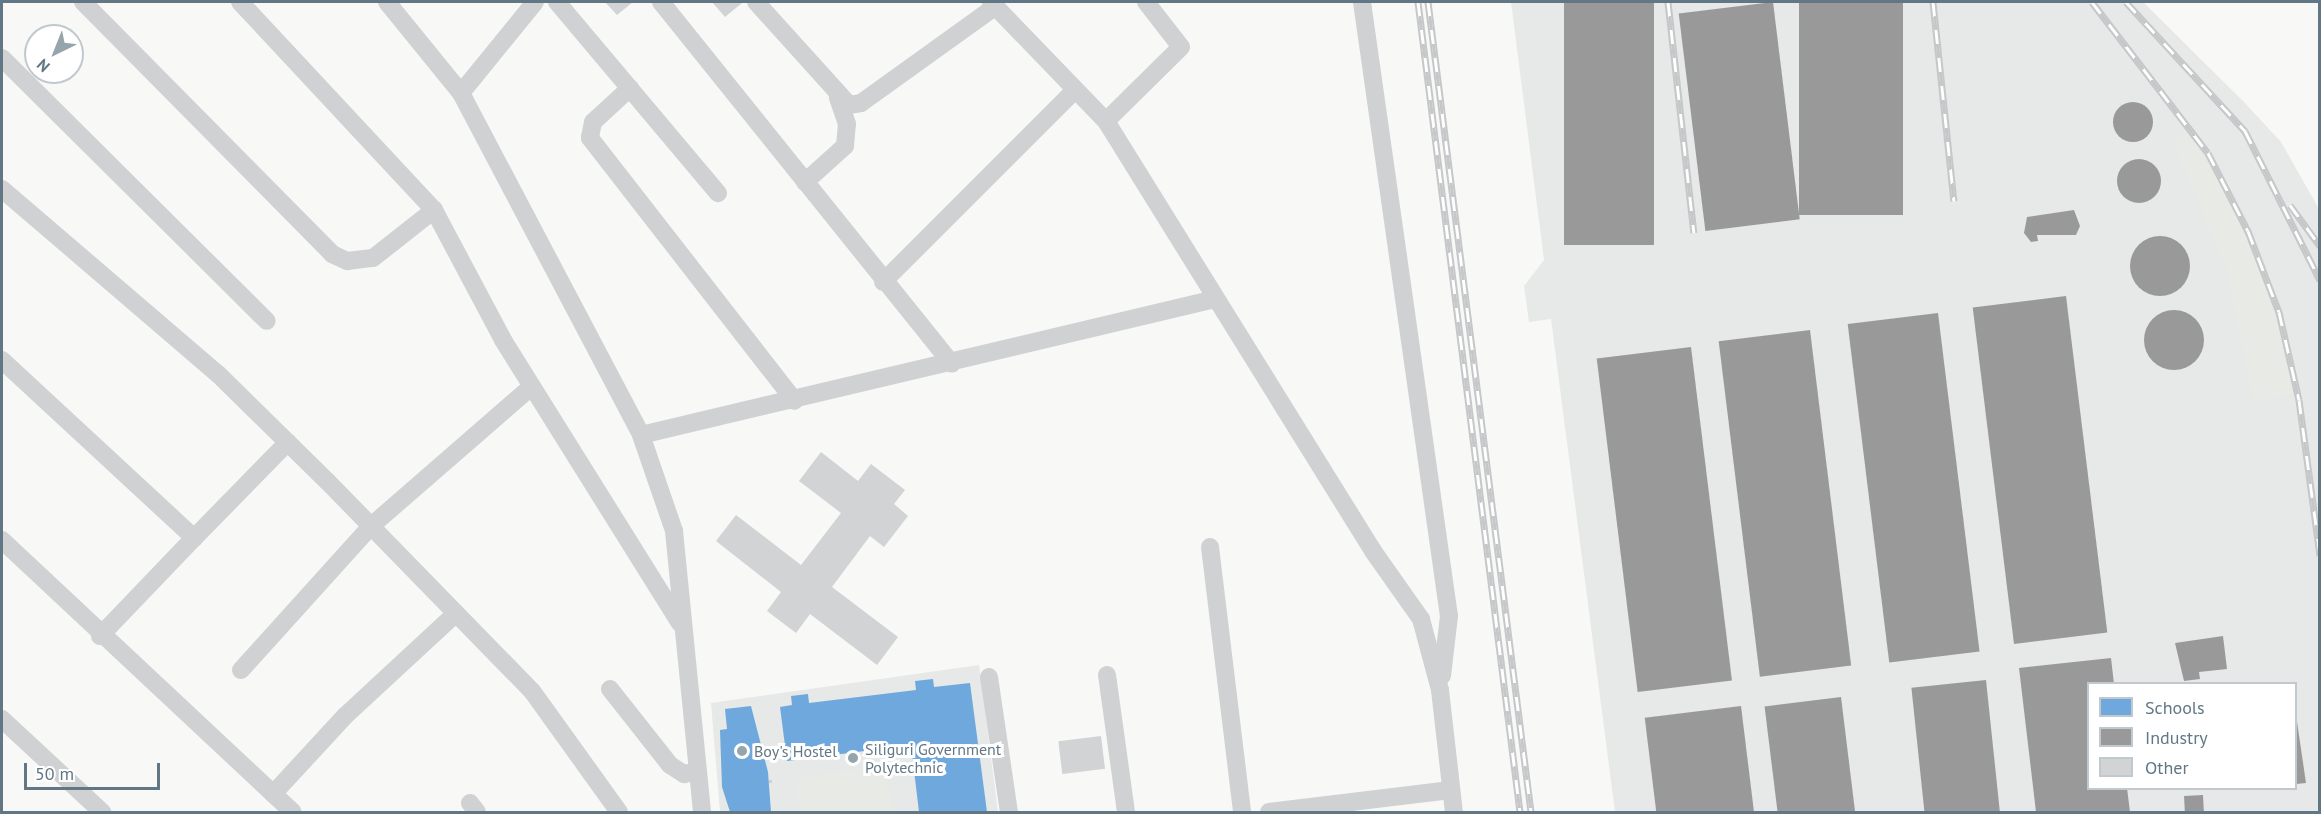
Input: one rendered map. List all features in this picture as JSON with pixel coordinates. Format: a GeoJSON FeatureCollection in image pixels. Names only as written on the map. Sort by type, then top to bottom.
{"type":"FeatureCollection","features":[{"type":"Feature","properties":{"kind":"street"},"geometry":{"type":"LineString","coordinates":[[83,2],[332,254],[347,261],[373,258],[434,210]]}},
{"type":"Feature","properties":{"kind":"street"},"geometry":{"type":"LineString","coordinates":[[240,2],[434,210],[531,387],[683,628]]}},
{"type":"Feature","properties":{"kind":"street"},"geometry":{"type":"LineString","coordinates":[[387,2],[461,93],[641,435],[674,531],[702,813]]}},
{"type":"Feature","properties":{"kind":"street"},"geometry":{"type":"LineString","coordinates":[[461,93],[535,2]]}},
{"type":"Feature","properties":{"kind":"street"},"geometry":{"type":"LineString","coordinates":[[557,2],[718,193]]}},
{"type":"Feature","properties":{"kind":"street"},"geometry":{"type":"LineString","coordinates":[[661,2],[883,282],[952,364]]}},
{"type":"Feature","properties":{"kind":"street"},"geometry":{"type":"LineString","coordinates":[[756,2],[837,98],[847,124],[845,146],[805,182]]}},
{"type":"Feature","properties":{"kind":"street"},"geometry":{"type":"LineString","coordinates":[[1106,120],[1181,47],[1146,2]]}},
{"type":"Feature","properties":{"kind":"street"},"geometry":{"type":"LineString","coordinates":[[1362,2],[1449,616],[1440,690]]}},
{"type":"Feature","properties":{"kind":"street"},"geometry":{"type":"LineString","coordinates":[[837,98],[849,105],[861,103],[994,4],[1106,120],[1215,299],[1421,619],[1440,690],[1454,813]]}},
{"type":"Feature","properties":{"kind":"street"},"geometry":{"type":"LineString","coordinates":[[2,58],[267,321]]}},
{"type":"Feature","properties":{"kind":"street"},"geometry":{"type":"LineString","coordinates":[[630,88],[593,122],[590,138],[795,401]]}},
{"type":"Feature","properties":{"kind":"street"},"geometry":{"type":"LineString","coordinates":[[883,282],[1076,90]]}},
{"type":"Feature","properties":{"kind":"street"},"geometry":{"type":"LineString","coordinates":[[2,189],[218,374],[288,442],[532,691],[619,813]]}},
{"type":"Feature","properties":{"kind":"street"},"geometry":{"type":"LineString","coordinates":[[641,435],[952,364],[1215,299]]}},
{"type":"Feature","properties":{"kind":"street"},"geometry":{"type":"LineString","coordinates":[[2,360],[194,538]]}},
{"type":"Feature","properties":{"kind":"street"},"geometry":{"type":"LineString","coordinates":[[241,670],[370,527],[531,387]]}},
{"type":"Feature","properties":{"kind":"street"},"geometry":{"type":"LineString","coordinates":[[99,636],[288,442]]}},
{"type":"Feature","properties":{"kind":"street"},"geometry":{"type":"LineString","coordinates":[[2,540],[99,636],[293,813]]}},
{"type":"Feature","properties":{"kind":"street"},"geometry":{"type":"LineString","coordinates":[[1210,547],[1242,813]]}},
{"type":"Feature","properties":{"kind":"street"},"geometry":{"type":"LineString","coordinates":[[273,794],[345,716],[456,614]]}},
{"type":"Feature","properties":{"kind":"street"},"geometry":{"type":"LineString","coordinates":[[1107,675],[1126,813]]}},
{"type":"Feature","properties":{"kind":"street"},"geometry":{"type":"LineString","coordinates":[[989,677],[1009,813]]}},
{"type":"Feature","properties":{"kind":"street"},"geometry":{"type":"LineString","coordinates":[[610,689],[676,770],[698,771]]}},
{"type":"Feature","properties":{"kind":"street"},"geometry":{"type":"LineString","coordinates":[[2,720],[102,813]]}},
{"type":"Feature","properties":{"kind":"street"},"geometry":{"type":"LineString","coordinates":[[1269,813],[1362,807],[1451,790]]}},
{"type":"Feature","properties":{"kind":"shaded area"},"geometry":{"type":"Polygon","coordinates":[[[1511,2],[2143,2],[2281,142],[2319,209],[2319,812],[1615,812],[1551,319],[1529,322],[1524,286],[1544,260],[1511,2]]]}},
{"type":"Feature","properties":{"kind":"shaded area"},"geometry":{"type":"Polygon","coordinates":[[[2188,133],[2224,189],[2255,256],[2279,324],[2294,393],[2253,401],[2228,273],[2173,141],[2188,133]]]}},
{"type":"Feature","properties":{"kind":"shaded area","name":"Siliguri Government Polytechnic"},"geometry":{"type":"Polygon","coordinates":[[[979,665],[998,812],[720,812],[711,703],[979,665]]]}},
{"type":"Feature","properties":{"kind":"shaded area"},"geometry":{"type":"Polygon","coordinates":[[[883,766],[894,812],[799,812],[798,778],[883,766]]]}},
{"type":"Feature","properties":{"kind":"building: Schools"},"geometry":{"type":"Polygon","coordinates":[[[933,679],[934,687],[970,683],[987,812],[919,812],[911,745],[787,761],[780,707],[792,705],[791,696],[808,694],[809,703],[916,690],[915,681],[933,679]]]}},
{"type":"Feature","properties":{"kind":"building: Schools","name":"Boy's Hostel"},"geometry":{"type":"Polygon","coordinates":[[[751,706],[768,772],[771,812],[730,812],[722,787],[720,730],[727,729],[725,709],[751,706]]]}},
{"type":"Feature","properties":{"kind":"building: Industry"},"geometry":{"type":"Polygon","coordinates":[[[1564,2],[1654,2],[1654,245],[1564,245],[1564,2]]]}},
{"type":"Feature","properties":{"kind":"building: Industry"},"geometry":{"type":"Polygon","coordinates":[[[1773,2],[1800,219],[1705,231],[1679,14],[1773,2]]]}},
{"type":"Feature","properties":{"kind":"building: Industry"},"geometry":{"type":"Polygon","coordinates":[[[1799,2],[1903,2],[1903,215],[1799,215],[1799,2]]]}},
{"type":"Feature","properties":{"kind":"building: Industry"},"geometry":{"type":"Polygon","coordinates":[[[2133,102],[2147,108],[2153,122],[2147,136],[2133,142],[2119,136],[2113,122],[2119,108],[2133,102]]]}},
{"type":"Feature","properties":{"kind":"building: Industry"},"geometry":{"type":"Polygon","coordinates":[[[2139,159],[2154,166],[2161,181],[2154,196],[2139,203],[2124,196],[2117,181],[2124,166],[2139,159]]]}},
{"type":"Feature","properties":{"kind":"building: Industry"},"geometry":{"type":"Polygon","coordinates":[[[2074,210],[2080,226],[2076,235],[2037,235],[2038,241],[2031,242],[2024,233],[2027,217],[2074,210]]]}},
{"type":"Feature","properties":{"kind":"building: Industry"},"geometry":{"type":"Polygon","coordinates":[[[2160,236],[2177,241],[2185,249],[2190,266],[2185,283],[2177,291],[2160,296],[2143,291],[2135,283],[2130,266],[2135,249],[2143,241],[2160,236]]]}},
{"type":"Feature","properties":{"kind":"building: Industry"},"geometry":{"type":"Polygon","coordinates":[[[2066,296],[2107,632],[2014,644],[1973,307],[2066,296]]]}},
{"type":"Feature","properties":{"kind":"building: Industry"},"geometry":{"type":"Polygon","coordinates":[[[2168,310],[2180,310],[2196,318],[2202,328],[2204,340],[2202,352],[2196,362],[2180,370],[2168,370],[2152,362],[2144,346],[2144,334],[2152,318],[2168,310]]]}},
{"type":"Feature","properties":{"kind":"building: Industry"},"geometry":{"type":"Polygon","coordinates":[[[1938,313],[1980,651],[1889,663],[1848,324],[1938,313]]]}},
{"type":"Feature","properties":{"kind":"building: Industry"},"geometry":{"type":"Polygon","coordinates":[[[1810,330],[1851,665],[1760,677],[1719,341],[1810,330]]]}},
{"type":"Feature","properties":{"kind":"building: Industry"},"geometry":{"type":"Polygon","coordinates":[[[1691,347],[1732,680],[1638,692],[1597,359],[1691,347]]]}},
{"type":"Feature","properties":{"kind":"building: Industry"},"geometry":{"type":"Polygon","coordinates":[[[2223,636],[2227,669],[2199,672],[2200,679],[2184,681],[2175,643],[2223,636]]]}},
{"type":"Feature","properties":{"kind":"building: Industry"},"geometry":{"type":"Polygon","coordinates":[[[2111,658],[2114,682],[2087,682],[2087,790],[2127,790],[2130,812],[2036,812],[2019,668],[2111,658]]]}},
{"type":"Feature","properties":{"kind":"building: Industry"},"geometry":{"type":"Polygon","coordinates":[[[1986,680],[2000,812],[1924,812],[1911,688],[1986,680]]]}},
{"type":"Feature","properties":{"kind":"building: Industry"},"geometry":{"type":"Polygon","coordinates":[[[1841,697],[1855,812],[1778,812],[1765,706],[1841,697]]]}},
{"type":"Feature","properties":{"kind":"building: Industry"},"geometry":{"type":"Polygon","coordinates":[[[1741,706],[1754,812],[1656,812],[1645,718],[1741,706]]]}},
{"type":"Feature","properties":{"kind":"building: Industry"},"geometry":{"type":"Polygon","coordinates":[[[2297,722],[2306,783],[2297,784],[2297,722]]]}},
{"type":"Feature","properties":{"kind":"building: Industry"},"geometry":{"type":"Polygon","coordinates":[[[2203,795],[2204,812],[2185,812],[2184,796],[2203,795]]]}},
{"type":"Feature","properties":{"kind":"building: Other"},"geometry":{"type":"Polygon","coordinates":[[[605,2],[633,2],[617,15],[605,2]]]}},
{"type":"Feature","properties":{"kind":"building: Other"},"geometry":{"type":"Polygon","coordinates":[[[712,2],[740,2],[742,3],[725,17],[712,2]]]}},
{"type":"Feature","properties":{"kind":"building: Other"},"geometry":{"type":"Polygon","coordinates":[[[821,452],[858,481],[871,464],[905,490],[894,504],[908,516],[884,547],[870,536],[832,587],[898,637],[877,665],[810,614],[796,633],[767,611],[781,592],[716,541],[736,515],[801,565],[841,513],[799,481],[821,452]]]}},
{"type":"Feature","properties":{"kind":"building: Other"},"geometry":{"type":"Polygon","coordinates":[[[1101,736],[1105,769],[1062,774],[1058,741],[1101,736]]]}},
{"type":"Feature","properties":{"kind":"railway"},"geometry":{"type":"LineString","coordinates":[[1418,2],[1520,812]]}},
{"type":"Feature","properties":{"kind":"railway"},"geometry":{"type":"LineString","coordinates":[[1428,2],[1531,812]]}},
{"type":"Feature","properties":{"kind":"railway"},"geometry":{"type":"LineString","coordinates":[[1668,2],[1694,233]]}},
{"type":"Feature","properties":{"kind":"railway"},"geometry":{"type":"LineString","coordinates":[[1933,2],[1954,201]]}},
{"type":"Feature","properties":{"kind":"railway"},"geometry":{"type":"LineString","coordinates":[[2092,2],[2208,153],[2248,231],[2279,312],[2299,400],[2320,556]]}},
{"type":"Feature","properties":{"kind":"railway"},"geometry":{"type":"LineString","coordinates":[[2126,2],[2245,131],[2320,280]]}},
{"type":"Feature","properties":{"kind":"railway"},"geometry":{"type":"LineString","coordinates":[[2290,205],[2320,246]]}},
{"type":"Feature","properties":{"kind":"place","name":"Boy's Hostel"},"geometry":{"type":"Point","coordinates":[742,751]}},
{"type":"Feature","properties":{"kind":"place","name":"Siliguri Government Polytechnic"},"geometry":{"type":"Point","coordinates":[853,758]}}]}
